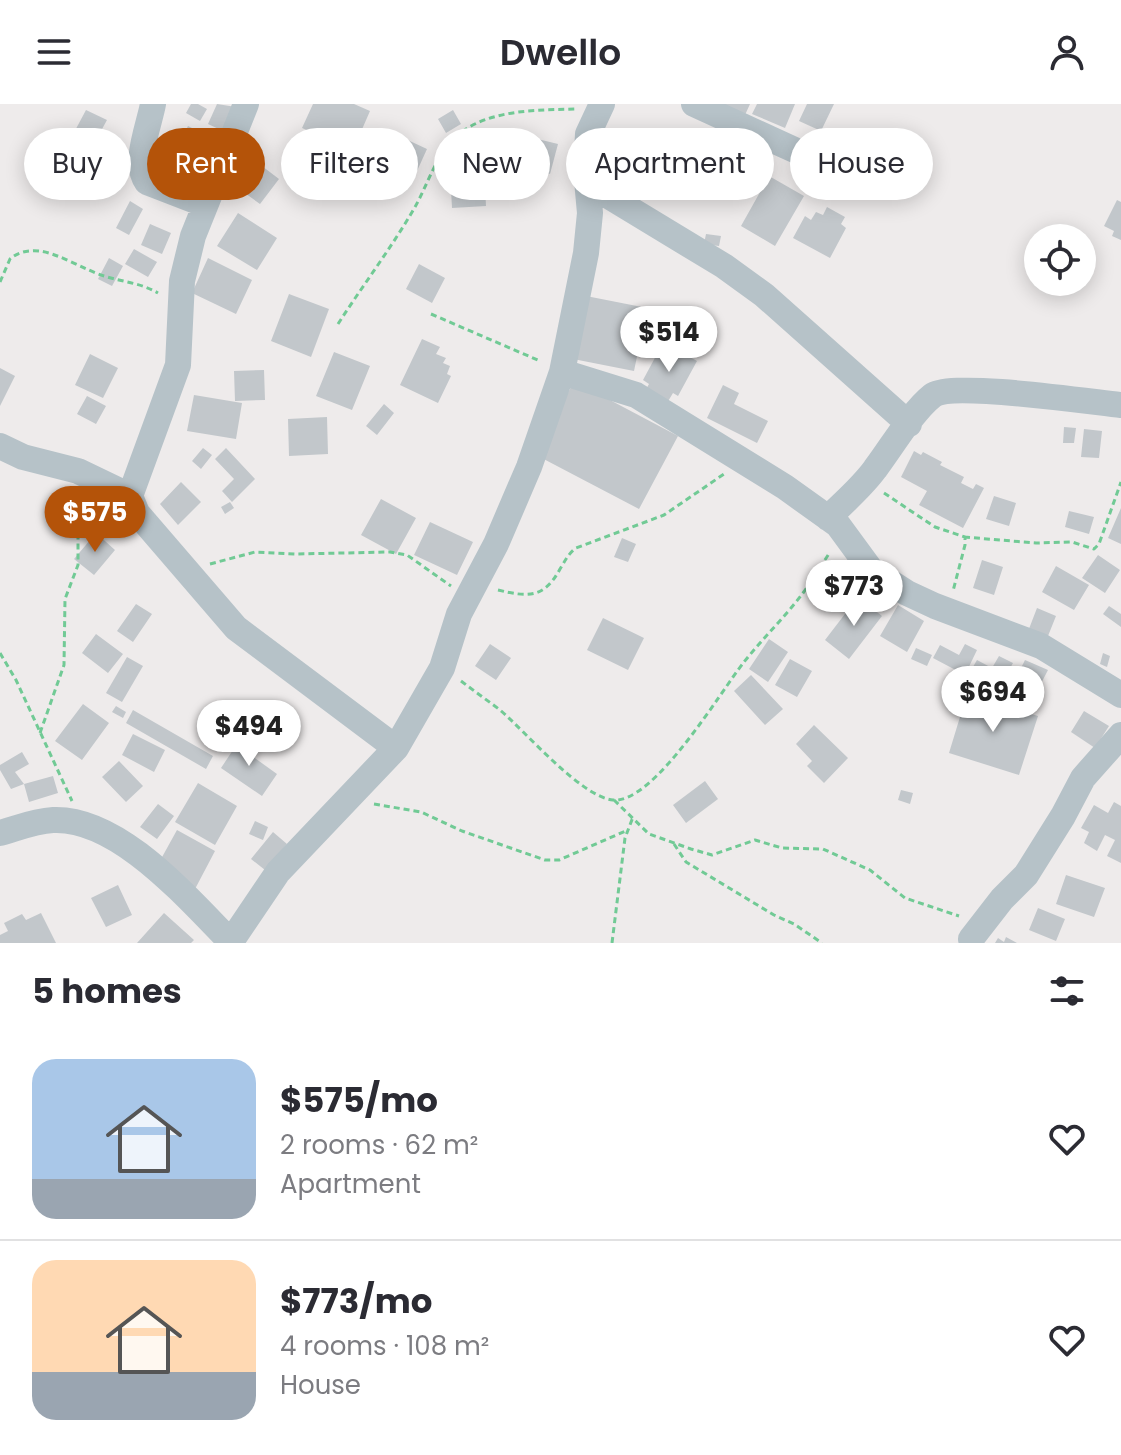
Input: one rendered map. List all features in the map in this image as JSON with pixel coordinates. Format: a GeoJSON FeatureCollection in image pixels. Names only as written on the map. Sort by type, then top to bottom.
{"type":"FeatureCollection","features":[{"type":"Feature","properties":{"kind":"street"},"geometry":{"type":"LineString","coordinates":[[153,104],[141,161],[142,175],[147,182],[204,204]]}},
{"type":"Feature","properties":{"kind":"street"},"geometry":{"type":"LineString","coordinates":[[130,496],[178,365],[182,281],[204,204],[246,104]]}},
{"type":"Feature","properties":{"kind":"street"},"geometry":{"type":"LineString","coordinates":[[694,104],[790,148]]}},
{"type":"Feature","properties":{"kind":"street"},"geometry":{"type":"LineString","coordinates":[[0,833],[29,823],[56,820],[81,823],[142,855],[230,943],[278,872],[396,748],[442,668],[459,614],[496,544],[529,467],[562,372],[586,253],[589,200]]}},
{"type":"Feature","properties":{"kind":"street"},"geometry":{"type":"LineString","coordinates":[[615,200],[724,266],[764,295],[909,424]]}},
{"type":"Feature","properties":{"kind":"street"},"geometry":{"type":"LineString","coordinates":[[562,372],[636,395],[746,464],[835,525],[871,570],[907,593],[1041,646],[1121,695]]}},
{"type":"Feature","properties":{"kind":"street"},"geometry":{"type":"LineString","coordinates":[[835,525],[862,483],[931,396],[947,390],[1121,405]]}},
{"type":"Feature","properties":{"kind":"street"},"geometry":{"type":"LineString","coordinates":[[0,446],[23,457],[78,471],[130,496],[137,513],[236,628],[396,748]]}},
{"type":"Feature","properties":{"kind":"street"},"geometry":{"type":"LineString","coordinates":[[976,932],[1026,875],[1083,778],[1121,735]]}},
{"type":"Feature","properties":{"kind":"path"},"geometry":{"type":"LineString","coordinates":[[338,324],[415,208],[443,153],[457,135],[500,116],[587,110]]}},
{"type":"Feature","properties":{"kind":"path"},"geometry":{"type":"LineString","coordinates":[[0,282],[14,255],[29,250],[44,251],[108,278],[143,285],[182,309]]}},
{"type":"Feature","properties":{"kind":"path"},"geometry":{"type":"LineString","coordinates":[[431,314],[562,372]]}},
{"type":"Feature","properties":{"kind":"path"},"geometry":{"type":"LineString","coordinates":[[187,571],[255,552],[390,552],[407,555],[471,591],[523,596],[534,594],[550,585],[569,553],[576,548],[664,515],[716,479],[746,464]]}},
{"type":"Feature","properties":{"kind":"path"},"geometry":{"type":"LineString","coordinates":[[40,733],[64,665],[65,599],[78,565],[78,471]]}},
{"type":"Feature","properties":{"kind":"path"},"geometry":{"type":"LineString","coordinates":[[862,483],[896,499],[935,527],[964,537],[1036,543],[1072,542],[1094,549],[1099,544],[1121,482]]}},
{"type":"Feature","properties":{"kind":"path"},"geometry":{"type":"LineString","coordinates":[[614,800],[640,789],[690,739],[741,665],[803,593],[835,525]]}},
{"type":"Feature","properties":{"kind":"path"},"geometry":{"type":"LineString","coordinates":[[948,611],[965,545],[964,537]]}},
{"type":"Feature","properties":{"kind":"path"},"geometry":{"type":"LineString","coordinates":[[0,653],[16,680],[81,823]]}},
{"type":"Feature","properties":{"kind":"path"},"geometry":{"type":"LineString","coordinates":[[442,668],[500,710],[556,764],[597,794],[614,800],[649,834],[712,855],[755,840],[782,848],[823,849],[870,870],[905,898],[976,932]]}},
{"type":"Feature","properties":{"kind":"path"},"geometry":{"type":"LineString","coordinates":[[347,800],[421,812],[462,831],[545,860],[559,860],[628,830]]}},
{"type":"Feature","properties":{"kind":"path"},"geometry":{"type":"LineString","coordinates":[[612,943],[628,830],[633,817]]}},
{"type":"Feature","properties":{"kind":"path"},"geometry":{"type":"LineString","coordinates":[[673,842],[686,862],[822,943]]}},
{"type":"Feature","properties":{"kind":"building"},"geometry":{"type":"Polygon","coordinates":[[[191,104],[207,109],[200,121],[186,113],[191,104]]]}},
{"type":"Feature","properties":{"kind":"building"},"geometry":{"type":"Polygon","coordinates":[[[217,104],[236,107],[227,128],[208,124],[217,104]]]}},
{"type":"Feature","properties":{"kind":"building"},"geometry":{"type":"Polygon","coordinates":[[[313,104],[354,104],[370,111],[363,128],[302,128],[313,104]]]}},
{"type":"Feature","properties":{"kind":"building"},"geometry":{"type":"Polygon","coordinates":[[[721,104],[750,104],[745,115],[721,104]]]}},
{"type":"Feature","properties":{"kind":"building"},"geometry":{"type":"Polygon","coordinates":[[[757,104],[795,104],[785,128],[752,114],[757,104]]]}},
{"type":"Feature","properties":{"kind":"building"},"geometry":{"type":"Polygon","coordinates":[[[807,104],[834,104],[822,128],[799,121],[807,104]]]}},
{"type":"Feature","properties":{"kind":"building"},"geometry":{"type":"Polygon","coordinates":[[[86,110],[107,120],[103,128],[76,128],[86,110]]]}},
{"type":"Feature","properties":{"kind":"building"},"geometry":{"type":"Polygon","coordinates":[[[453,110],[461,124],[454,128],[443,128],[438,119],[453,110]]]}},
{"type":"Feature","properties":{"kind":"building"},"geometry":{"type":"Polygon","coordinates":[[[550,142],[558,144],[550,174],[550,142]]]}},
{"type":"Feature","properties":{"kind":"building"},"geometry":{"type":"Polygon","coordinates":[[[418,145],[427,149],[418,169],[418,145]]]}},
{"type":"Feature","properties":{"kind":"building"},"geometry":{"type":"Polygon","coordinates":[[[265,168],[279,179],[265,197],[265,168]]]}},
{"type":"Feature","properties":{"kind":"building"},"geometry":{"type":"Polygon","coordinates":[[[774,179],[790,188],[790,200],[802,200],[775,246],[741,226],[756,200],[774,200],[774,179]]]}},
{"type":"Feature","properties":{"kind":"building"},"geometry":{"type":"Polygon","coordinates":[[[452,200],[486,200],[486,206],[452,208],[452,200]]]}},
{"type":"Feature","properties":{"kind":"building"},"geometry":{"type":"Polygon","coordinates":[[[1117,200],[1121,202],[1121,240],[1112,236],[1114,231],[1104,226],[1117,200]]]}},
{"type":"Feature","properties":{"kind":"building"},"geometry":{"type":"Polygon","coordinates":[[[130,201],[143,209],[129,235],[116,228],[130,201]]]}},
{"type":"Feature","properties":{"kind":"building"},"geometry":{"type":"Polygon","coordinates":[[[827,207],[845,217],[841,224],[846,228],[830,258],[793,238],[805,216],[811,220],[816,212],[823,215],[827,207]]]}},
{"type":"Feature","properties":{"kind":"building"},"geometry":{"type":"Polygon","coordinates":[[[238,213],[277,238],[257,270],[217,246],[238,213]]]}},
{"type":"Feature","properties":{"kind":"building"},"geometry":{"type":"Polygon","coordinates":[[[150,224],[171,233],[162,254],[141,245],[150,224]]]}},
{"type":"Feature","properties":{"kind":"building"},"geometry":{"type":"Polygon","coordinates":[[[706,234],[721,236],[719,246],[704,244],[706,234]]]}},
{"type":"Feature","properties":{"kind":"building"},"geometry":{"type":"Polygon","coordinates":[[[134,249],[157,262],[148,277],[125,264],[134,249]]]}},
{"type":"Feature","properties":{"kind":"building"},"geometry":{"type":"Polygon","coordinates":[[[109,258],[123,266],[112,286],[98,279],[109,258]]]}},
{"type":"Feature","properties":{"kind":"building"},"geometry":{"type":"Polygon","coordinates":[[[208,258],[252,280],[236,314],[192,293],[208,258]]]}},
{"type":"Feature","properties":{"kind":"building"},"geometry":{"type":"Polygon","coordinates":[[[419,264],[445,278],[432,303],[406,289],[419,264]]]}},
{"type":"Feature","properties":{"kind":"building"},"geometry":{"type":"Polygon","coordinates":[[[289,294],[329,309],[311,357],[271,341],[289,294]]]}},
{"type":"Feature","properties":{"kind":"building"},"geometry":{"type":"Polygon","coordinates":[[[581,295],[647,308],[634,371],[568,358],[581,295]]]}},
{"type":"Feature","properties":{"kind":"building"},"geometry":{"type":"Polygon","coordinates":[[[422,339],[440,347],[436,354],[446,358],[443,363],[450,366],[447,374],[451,376],[438,403],[400,385],[422,339]]]}},
{"type":"Feature","properties":{"kind":"building"},"geometry":{"type":"Polygon","coordinates":[[[670,346],[697,361],[678,396],[673,393],[667,403],[645,391],[649,384],[643,380],[657,354],[664,357],[670,346]]]}},
{"type":"Feature","properties":{"kind":"building"},"geometry":{"type":"Polygon","coordinates":[[[334,352],[370,366],[352,410],[316,396],[334,352]]]}},
{"type":"Feature","properties":{"kind":"building"},"geometry":{"type":"Polygon","coordinates":[[[90,354],[118,368],[103,398],[75,385],[90,354]]]}},
{"type":"Feature","properties":{"kind":"building"},"geometry":{"type":"Polygon","coordinates":[[[0,368],[15,376],[0,406],[0,368]]]}},
{"type":"Feature","properties":{"kind":"building"},"geometry":{"type":"Polygon","coordinates":[[[264,370],[265,400],[235,401],[234,371],[264,370]]]}},
{"type":"Feature","properties":{"kind":"building"},"geometry":{"type":"Polygon","coordinates":[[[574,381],[678,436],[639,509],[536,455],[574,381]]]}},
{"type":"Feature","properties":{"kind":"building"},"geometry":{"type":"Polygon","coordinates":[[[723,385],[739,393],[734,404],[768,421],[757,443],[707,418],[723,385]]]}},
{"type":"Feature","properties":{"kind":"building"},"geometry":{"type":"Polygon","coordinates":[[[194,395],[242,403],[236,439],[187,431],[194,395]]]}},
{"type":"Feature","properties":{"kind":"building"},"geometry":{"type":"Polygon","coordinates":[[[87,396],[106,406],[96,424],[77,414],[87,396]]]}},
{"type":"Feature","properties":{"kind":"building"},"geometry":{"type":"Polygon","coordinates":[[[384,404],[394,413],[377,435],[366,426],[384,404]]]}},
{"type":"Feature","properties":{"kind":"building"},"geometry":{"type":"Polygon","coordinates":[[[327,417],[328,454],[289,456],[288,419],[327,417]]]}},
{"type":"Feature","properties":{"kind":"building"},"geometry":{"type":"Polygon","coordinates":[[[1064,427],[1076,428],[1074,443],[1063,443],[1064,427]]]}},
{"type":"Feature","properties":{"kind":"building"},"geometry":{"type":"Polygon","coordinates":[[[1084,429],[1102,431],[1099,458],[1081,457],[1084,429]]]}},
{"type":"Feature","properties":{"kind":"building"},"geometry":{"type":"Polygon","coordinates":[[[203,448],[212,455],[201,469],[192,461],[203,448]]]}},
{"type":"Feature","properties":{"kind":"building"},"geometry":{"type":"Polygon","coordinates":[[[226,448],[255,479],[232,502],[222,491],[234,479],[215,459],[226,448]]]}},
{"type":"Feature","properties":{"kind":"building"},"geometry":{"type":"Polygon","coordinates":[[[914,451],[942,462],[940,465],[964,477],[961,483],[973,489],[976,484],[984,488],[963,528],[919,505],[927,491],[901,477],[914,451]]]}},
{"type":"Feature","properties":{"kind":"building"},"geometry":{"type":"Polygon","coordinates":[[[181,482],[201,502],[178,525],[160,504],[181,482]]]}},
{"type":"Feature","properties":{"kind":"building"},"geometry":{"type":"Polygon","coordinates":[[[994,496],[1016,503],[1009,526],[986,519],[994,496]]]}},
{"type":"Feature","properties":{"kind":"building"},"geometry":{"type":"Polygon","coordinates":[[[381,499],[416,518],[396,554],[361,535],[381,499]]]}},
{"type":"Feature","properties":{"kind":"building"},"geometry":{"type":"Polygon","coordinates":[[[230,502],[234,508],[225,514],[221,507],[230,502]]]}},
{"type":"Feature","properties":{"kind":"building"},"geometry":{"type":"Polygon","coordinates":[[[1121,508],[1121,544],[1108,538],[1121,508]]]}},
{"type":"Feature","properties":{"kind":"building"},"geometry":{"type":"Polygon","coordinates":[[[1069,511],[1094,517],[1089,534],[1065,527],[1069,511]]]}},
{"type":"Feature","properties":{"kind":"building"},"geometry":{"type":"Polygon","coordinates":[[[430,522],[473,542],[457,575],[414,555],[430,522]]]}},
{"type":"Feature","properties":{"kind":"building"},"geometry":{"type":"Polygon","coordinates":[[[96,533],[115,550],[94,575],[74,559],[96,533]]]}},
{"type":"Feature","properties":{"kind":"building"},"geometry":{"type":"Polygon","coordinates":[[[622,538],[636,544],[628,562],[614,557],[622,538]]]}},
{"type":"Feature","properties":{"kind":"building"},"geometry":{"type":"Polygon","coordinates":[[[1098,555],[1120,570],[1105,593],[1082,578],[1098,555]]]}},
{"type":"Feature","properties":{"kind":"building"},"geometry":{"type":"Polygon","coordinates":[[[982,560],[1003,567],[994,595],[973,588],[982,560]]]}},
{"type":"Feature","properties":{"kind":"building"},"geometry":{"type":"Polygon","coordinates":[[[1056,566],[1089,585],[1074,610],[1042,592],[1056,566]]]}},
{"type":"Feature","properties":{"kind":"building"},"geometry":{"type":"Polygon","coordinates":[[[858,597],[882,616],[849,659],[825,640],[858,597]]]}},
{"type":"Feature","properties":{"kind":"building"},"geometry":{"type":"Polygon","coordinates":[[[136,604],[152,614],[133,642],[117,631],[136,604]]]}},
{"type":"Feature","properties":{"kind":"building"},"geometry":{"type":"Polygon","coordinates":[[[898,605],[924,621],[907,652],[880,636],[898,605]]]}},
{"type":"Feature","properties":{"kind":"building"},"geometry":{"type":"Polygon","coordinates":[[[1109,606],[1121,614],[1121,627],[1103,614],[1109,606]]]}},
{"type":"Feature","properties":{"kind":"building"},"geometry":{"type":"Polygon","coordinates":[[[1037,608],[1056,616],[1046,641],[1027,634],[1037,608]]]}},
{"type":"Feature","properties":{"kind":"building"},"geometry":{"type":"Polygon","coordinates":[[[603,618],[644,638],[628,670],[587,650],[603,618]]]}},
{"type":"Feature","properties":{"kind":"building"},"geometry":{"type":"Polygon","coordinates":[[[96,634],[123,654],[108,673],[82,653],[96,634]]]}},
{"type":"Feature","properties":{"kind":"building"},"geometry":{"type":"Polygon","coordinates":[[[769,639],[788,652],[768,682],[749,669],[769,639]]]}},
{"type":"Feature","properties":{"kind":"building"},"geometry":{"type":"Polygon","coordinates":[[[490,644],[511,658],[496,680],[475,666],[490,644]]]}},
{"type":"Feature","properties":{"kind":"building"},"geometry":{"type":"Polygon","coordinates":[[[965,644],[977,650],[965,675],[933,658],[940,645],[959,655],[965,644]]]}},
{"type":"Feature","properties":{"kind":"building"},"geometry":{"type":"Polygon","coordinates":[[[916,648],[932,655],[927,666],[911,659],[916,648]]]}},
{"type":"Feature","properties":{"kind":"building"},"geometry":{"type":"Polygon","coordinates":[[[1103,653],[1110,656],[1107,667],[1100,664],[1103,653]]]}},
{"type":"Feature","properties":{"kind":"building"},"geometry":{"type":"Polygon","coordinates":[[[999,656],[1013,663],[999,688],[970,672],[977,660],[992,668],[999,656]]]}},
{"type":"Feature","properties":{"kind":"building"},"geometry":{"type":"Polygon","coordinates":[[[127,657],[143,666],[122,702],[106,693],[127,657]]]}},
{"type":"Feature","properties":{"kind":"building"},"geometry":{"type":"Polygon","coordinates":[[[790,659],[812,671],[797,697],[775,685],[790,659]]]}},
{"type":"Feature","properties":{"kind":"building"},"geometry":{"type":"Polygon","coordinates":[[[1025,660],[1048,670],[1034,697],[1014,682],[1025,660]]]}},
{"type":"Feature","properties":{"kind":"building"},"geometry":{"type":"Polygon","coordinates":[[[751,675],[783,709],[765,725],[734,691],[751,675]]]}},
{"type":"Feature","properties":{"kind":"building"},"geometry":{"type":"Polygon","coordinates":[[[967,694],[1038,716],[1019,775],[949,753],[967,694]]]}},
{"type":"Feature","properties":{"kind":"building"},"geometry":{"type":"Polygon","coordinates":[[[83,704],[109,723],[82,760],[55,741],[83,704]]]}},
{"type":"Feature","properties":{"kind":"building"},"geometry":{"type":"Polygon","coordinates":[[[116,706],[126,712],[123,718],[112,712],[116,706]]]}},
{"type":"Feature","properties":{"kind":"building"},"geometry":{"type":"Polygon","coordinates":[[[133,710],[213,756],[206,769],[126,723],[133,710]]]}},
{"type":"Feature","properties":{"kind":"building"},"geometry":{"type":"Polygon","coordinates":[[[1084,711],[1109,726],[1095,748],[1071,732],[1084,711]]]}},
{"type":"Feature","properties":{"kind":"building"},"geometry":{"type":"Polygon","coordinates":[[[814,725],[848,758],[824,783],[807,766],[812,761],[796,744],[814,725]]]}},
{"type":"Feature","properties":{"kind":"building"},"geometry":{"type":"Polygon","coordinates":[[[133,734],[165,750],[154,772],[122,755],[133,734]]]}},
{"type":"Feature","properties":{"kind":"building"},"geometry":{"type":"Polygon","coordinates":[[[241,738],[256,749],[252,756],[277,774],[262,796],[221,768],[241,738]]]}},
{"type":"Feature","properties":{"kind":"building"},"geometry":{"type":"Polygon","coordinates":[[[22,752],[29,764],[15,772],[24,784],[11,789],[0,765],[22,752]]]}},
{"type":"Feature","properties":{"kind":"building"},"geometry":{"type":"Polygon","coordinates":[[[119,761],[143,786],[126,802],[102,777],[119,761]]]}},
{"type":"Feature","properties":{"kind":"building"},"geometry":{"type":"Polygon","coordinates":[[[53,776],[58,793],[29,802],[24,784],[53,776]]]}},
{"type":"Feature","properties":{"kind":"building"},"geometry":{"type":"Polygon","coordinates":[[[705,781],[718,799],[686,823],[673,805],[705,781]]]}},
{"type":"Feature","properties":{"kind":"building"},"geometry":{"type":"Polygon","coordinates":[[[198,783],[237,806],[215,845],[175,822],[198,783]]]}},
{"type":"Feature","properties":{"kind":"building"},"geometry":{"type":"Polygon","coordinates":[[[901,790],[913,793],[910,804],[898,800],[901,790]]]}},
{"type":"Feature","properties":{"kind":"building"},"geometry":{"type":"Polygon","coordinates":[[[1114,802],[1121,806],[1121,863],[1107,856],[1115,840],[1105,835],[1097,851],[1084,843],[1089,832],[1081,828],[1094,805],[1108,813],[1114,802]]]}},
{"type":"Feature","properties":{"kind":"building"},"geometry":{"type":"Polygon","coordinates":[[[158,804],[174,816],[157,839],[140,827],[158,804]]]}},
{"type":"Feature","properties":{"kind":"building"},"geometry":{"type":"Polygon","coordinates":[[[255,821],[268,827],[263,840],[249,834],[255,821]]]}},
{"type":"Feature","properties":{"kind":"building"},"geometry":{"type":"Polygon","coordinates":[[[177,830],[215,851],[195,889],[156,868],[177,830]]]}},
{"type":"Feature","properties":{"kind":"building"},"geometry":{"type":"Polygon","coordinates":[[[273,832],[287,844],[265,870],[251,859],[273,832]]]}},
{"type":"Feature","properties":{"kind":"building"},"geometry":{"type":"Polygon","coordinates":[[[1066,875],[1105,888],[1094,917],[1056,904],[1066,875]]]}},
{"type":"Feature","properties":{"kind":"building"},"geometry":{"type":"Polygon","coordinates":[[[118,885],[132,915],[106,927],[91,898],[118,885]]]}},
{"type":"Feature","properties":{"kind":"building"},"geometry":{"type":"Polygon","coordinates":[[[1038,908],[1065,919],[1056,941],[1029,930],[1038,908]]]}},
{"type":"Feature","properties":{"kind":"building"},"geometry":{"type":"Polygon","coordinates":[[[41,913],[56,943],[0,943],[0,935],[8,931],[4,923],[22,914],[26,920],[41,913]]]}},
{"type":"Feature","properties":{"kind":"building"},"geometry":{"type":"Polygon","coordinates":[[[164,913],[194,940],[191,943],[137,943],[164,913]]]}},
{"type":"Feature","properties":{"kind":"building"},"geometry":{"type":"Polygon","coordinates":[[[1006,937],[1017,943],[995,943],[998,938],[1004,942],[1006,937]]]}}]}
